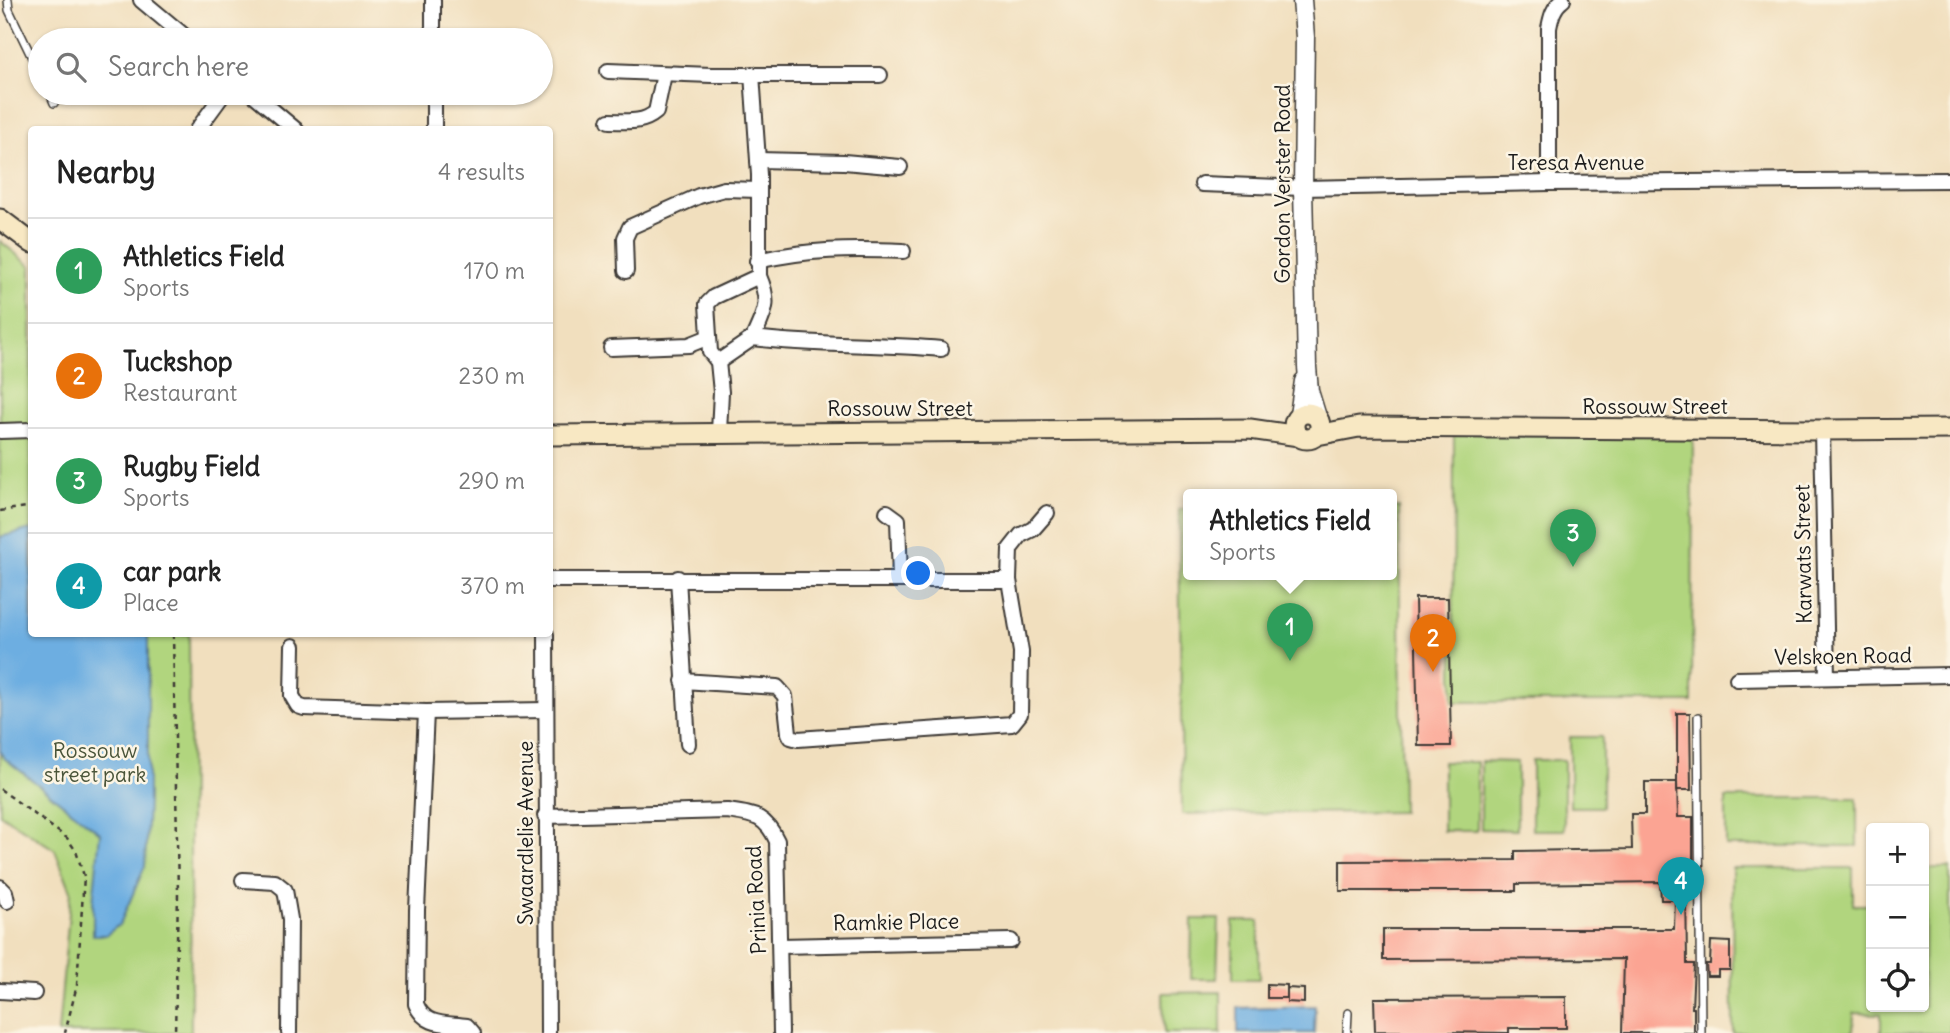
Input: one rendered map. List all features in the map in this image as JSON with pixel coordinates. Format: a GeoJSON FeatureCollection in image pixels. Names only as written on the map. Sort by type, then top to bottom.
{"type":"FeatureCollection","features":[{"type":"Feature","properties":{"kind":"main road"},"geometry":{"type":"LineString","coordinates":[[0,219],[28,240]]}},
{"type":"Feature","properties":{"kind":"main road","name":"Rossouw Street"},"geometry":{"type":"LineString","coordinates":[[553,435],[1250,429],[1308,424],[1359,428],[1950,429]]}},
{"type":"Feature","properties":{"kind":"street"},"geometry":{"type":"LineString","coordinates":[[141,0],[175,28]]}},
{"type":"Feature","properties":{"kind":"street"},"geometry":{"type":"LineString","coordinates":[[433,0],[433,28]]}},
{"type":"Feature","properties":{"kind":"street","name":"Gordon Verster Road"},"geometry":{"type":"LineString","coordinates":[[1302,0],[1305,37],[1303,188],[1308,424]]}},
{"type":"Feature","properties":{"kind":"street"},"geometry":{"type":"LineString","coordinates":[[1549,183],[1549,29],[1552,15],[1558,3],[1563,0]]}},
{"type":"Feature","properties":{"kind":"street"},"geometry":{"type":"LineString","coordinates":[[608,71],[664,74],[880,75]]}},
{"type":"Feature","properties":{"kind":"street"},"geometry":{"type":"LineString","coordinates":[[609,121],[638,122],[646,120],[656,112],[664,74]]}},
{"type":"Feature","properties":{"kind":"street"},"geometry":{"type":"LineString","coordinates":[[718,362],[752,338],[766,302],[766,292],[758,268],[759,190],[752,74]]}},
{"type":"Feature","properties":{"kind":"street"},"geometry":{"type":"LineString","coordinates":[[200,126],[215,105]]}},
{"type":"Feature","properties":{"kind":"street"},"geometry":{"type":"LineString","coordinates":[[267,105],[291,126]]}},
{"type":"Feature","properties":{"kind":"street"},"geometry":{"type":"LineString","coordinates":[[434,105],[434,126]]}},
{"type":"Feature","properties":{"kind":"street"},"geometry":{"type":"LineString","coordinates":[[758,160],[900,167]]}},
{"type":"Feature","properties":{"kind":"street","name":"Teresa Avenue"},"geometry":{"type":"LineString","coordinates":[[1202,184],[1303,188],[1950,180]]}},
{"type":"Feature","properties":{"kind":"street"},"geometry":{"type":"LineString","coordinates":[[626,271],[625,238],[631,227],[699,196],[724,189],[759,190]]}},
{"type":"Feature","properties":{"kind":"street"},"geometry":{"type":"LineString","coordinates":[[719,432],[721,392],[718,362],[709,352],[706,312],[710,300],[758,268],[796,252],[903,251]]}},
{"type":"Feature","properties":{"kind":"street"},"geometry":{"type":"LineString","coordinates":[[611,348],[689,345],[709,337]]}},
{"type":"Feature","properties":{"kind":"street"},"geometry":{"type":"LineString","coordinates":[[752,338],[793,343],[941,349]]}},
{"type":"Feature","properties":{"kind":"street"},"geometry":{"type":"LineString","coordinates":[[0,431],[28,430]]}},
{"type":"Feature","properties":{"kind":"street","name":"Karwats Street"},"geometry":{"type":"LineString","coordinates":[[1822,430],[1827,677]]}},
{"type":"Feature","properties":{"kind":"street"},"geometry":{"type":"LineString","coordinates":[[887,512],[898,520],[900,578]]}},
{"type":"Feature","properties":{"kind":"street"},"geometry":{"type":"LineString","coordinates":[[683,681],[777,687],[785,696],[789,733],[791,737],[798,739],[1012,724],[1020,714],[1021,652],[1009,580],[1010,549],[1021,535],[1033,529],[1048,513]]}},
{"type":"Feature","properties":{"kind":"street"},"geometry":{"type":"LineString","coordinates":[[678,578],[688,744]]}},
{"type":"Feature","properties":{"kind":"street"},"geometry":{"type":"LineString","coordinates":[[553,580],[1009,580]]}},
{"type":"Feature","properties":{"kind":"street","name":"Swaardlelie Avenue"},"geometry":{"type":"LineString","coordinates":[[546,637],[548,1033]]}},
{"type":"Feature","properties":{"kind":"street"},"geometry":{"type":"LineString","coordinates":[[293,646],[292,696],[298,706],[426,712],[546,710]]}},
{"type":"Feature","properties":{"kind":"street","name":"Velskoen Road"},"geometry":{"type":"LineString","coordinates":[[1737,679],[1950,675]]}},
{"type":"Feature","properties":{"kind":"street"},"geometry":{"type":"LineString","coordinates":[[426,712],[417,910],[416,1004],[420,1014],[428,1021],[467,1026],[473,1033]]}},
{"type":"Feature","properties":{"kind":"street","name":"Prinia Road"},"geometry":{"type":"LineString","coordinates":[[545,816],[727,811],[750,814],[761,818],[770,826],[778,841],[781,1033]]}},
{"type":"Feature","properties":{"kind":"street"},"geometry":{"type":"LineString","coordinates":[[243,880],[275,882],[285,890],[289,919],[289,1033]]}},
{"type":"Feature","properties":{"kind":"street"},"geometry":{"type":"LineString","coordinates":[[0,887],[5,892],[7,901]]}},
{"type":"Feature","properties":{"kind":"street","name":"Ramkie Place"},"geometry":{"type":"LineString","coordinates":[[780,946],[1012,941]]}},
{"type":"Feature","properties":{"kind":"street"},"geometry":{"type":"LineString","coordinates":[[0,991],[34,993]]}},
{"type":"Feature","properties":{"kind":"lane"},"geometry":{"type":"LineString","coordinates":[[8,0],[9,10],[28,49]]}},
{"type":"Feature","properties":{"kind":"lane"},"geometry":{"type":"LineString","coordinates":[[1698,717],[1701,1033]]}},
{"type":"Feature","properties":{"kind":"lane"},"geometry":{"type":"LineString","coordinates":[[1347,1033],[1348,1013]]}},
{"type":"Feature","properties":{"kind":"path"},"geometry":{"type":"LineString","coordinates":[[0,511],[28,507]]}},
{"type":"Feature","properties":{"kind":"path"},"geometry":{"type":"LineString","coordinates":[[173,637],[178,893],[175,1033]]}},
{"type":"Feature","properties":{"kind":"path"},"geometry":{"type":"LineString","coordinates":[[0,789],[67,838],[76,851],[84,876],[78,985],[65,1033]]}},
{"type":"Feature","properties":{"kind":"green space","name":"Rossouw street park"},"geometry":{"type":"Polygon","coordinates":[[[0,241],[28,264],[28,637],[189,637],[191,1033],[58,1033],[71,891],[55,850],[0,814],[0,241]]]}},
{"type":"Feature","properties":{"kind":"green space"},"geometry":{"type":"Polygon","coordinates":[[[1454,432],[1693,433],[1692,702],[1453,702],[1454,432]]]}},
{"type":"Feature","properties":{"kind":"green space"},"geometry":{"type":"Polygon","coordinates":[[[1399,507],[1402,812],[1182,814],[1179,509],[1183,509],[1183,580],[1397,580],[1399,507]]]}},
{"type":"Feature","properties":{"kind":"green space"},"geometry":{"type":"Polygon","coordinates":[[[1570,737],[1602,737],[1602,807],[1570,807],[1570,737]]]}},
{"type":"Feature","properties":{"kind":"green space"},"geometry":{"type":"Polygon","coordinates":[[[1532,760],[1564,760],[1564,830],[1532,830],[1532,760]]]}},
{"type":"Feature","properties":{"kind":"green space"},"geometry":{"type":"Polygon","coordinates":[[[1481,761],[1517,762],[1517,830],[1481,829],[1481,761]]]}},
{"type":"Feature","properties":{"kind":"green space"},"geometry":{"type":"Polygon","coordinates":[[[1443,762],[1477,762],[1477,831],[1443,831],[1443,762]]]}},
{"type":"Feature","properties":{"kind":"green space"},"geometry":{"type":"Polygon","coordinates":[[[1726,798],[1857,798],[1857,846],[1726,846],[1726,798]]]}},
{"type":"Feature","properties":{"kind":"green space"},"geometry":{"type":"Polygon","coordinates":[[[1732,868],[1853,868],[1853,905],[1866,905],[1866,1012],[1929,1012],[1929,868],[1950,868],[1950,1033],[1881,1033],[1881,1014],[1854,1013],[1853,1033],[1733,1033],[1732,868]]]}},
{"type":"Feature","properties":{"kind":"green space"},"geometry":{"type":"Polygon","coordinates":[[[1192,919],[1219,919],[1217,979],[1191,979],[1192,919]]]}},
{"type":"Feature","properties":{"kind":"green space"},"geometry":{"type":"Polygon","coordinates":[[[1233,921],[1259,921],[1259,979],[1233,979],[1233,921]]]}},
{"type":"Feature","properties":{"kind":"green space"},"geometry":{"type":"Polygon","coordinates":[[[1221,992],[1221,1033],[1164,1033],[1163,993],[1221,992]]]}},
{"type":"Feature","properties":{"kind":"water"},"geometry":{"type":"Polygon","coordinates":[[[28,530],[28,637],[148,637],[148,802],[145,866],[120,924],[106,935],[93,935],[93,902],[100,833],[4,758],[0,752],[0,537],[28,530]]]}},
{"type":"Feature","properties":{"kind":"water"},"geometry":{"type":"Polygon","coordinates":[[[1315,1006],[1314,1033],[1238,1033],[1238,1008],[1315,1006]]]}},
{"type":"Feature","properties":{"kind":"building"},"geometry":{"type":"Polygon","coordinates":[[[1415,598],[1448,598],[1451,746],[1418,746],[1415,598]]]}},
{"type":"Feature","properties":{"kind":"building"},"geometry":{"type":"Polygon","coordinates":[[[1677,713],[1690,713],[1691,790],[1677,790],[1677,713]]]}},
{"type":"Feature","properties":{"kind":"building"},"geometry":{"type":"Polygon","coordinates":[[[1645,782],[1677,782],[1678,817],[1693,817],[1693,881],[1686,881],[1687,964],[1694,964],[1694,1033],[1622,1033],[1624,959],[1383,960],[1383,929],[1674,929],[1675,900],[1661,900],[1660,882],[1516,884],[1516,891],[1340,891],[1340,861],[1515,860],[1515,851],[1632,849],[1631,814],[1645,814],[1645,782]]]}},
{"type":"Feature","properties":{"kind":"building"},"geometry":{"type":"Polygon","coordinates":[[[1711,941],[1730,942],[1730,970],[1718,970],[1718,976],[1707,976],[1706,964],[1710,964],[1711,941]]]}},
{"type":"Feature","properties":{"kind":"building"},"geometry":{"type":"Polygon","coordinates":[[[1267,984],[1287,985],[1287,998],[1267,998],[1267,984]]]}},
{"type":"Feature","properties":{"kind":"building"},"geometry":{"type":"Polygon","coordinates":[[[1287,988],[1304,989],[1304,1003],[1287,1002],[1287,988]]]}},
{"type":"Feature","properties":{"kind":"building"},"geometry":{"type":"Polygon","coordinates":[[[1566,997],[1566,1028],[1509,1028],[1509,1033],[1375,1031],[1374,998],[1566,997]]]}},
{"type":"Feature","properties":{"kind":"place","name":"Rugby Field"},"geometry":{"type":"Point","coordinates":[1573,567]}},
{"type":"Feature","properties":{"kind":"place","name":"Athletics Field"},"geometry":{"type":"Point","coordinates":[1290,661]}},
{"type":"Feature","properties":{"kind":"place","name":"Tuckshop"},"geometry":{"type":"Point","coordinates":[1433,672]}},
{"type":"Feature","properties":{"kind":"place","name":"car park"},"geometry":{"type":"Point","coordinates":[1681,915]}}]}
